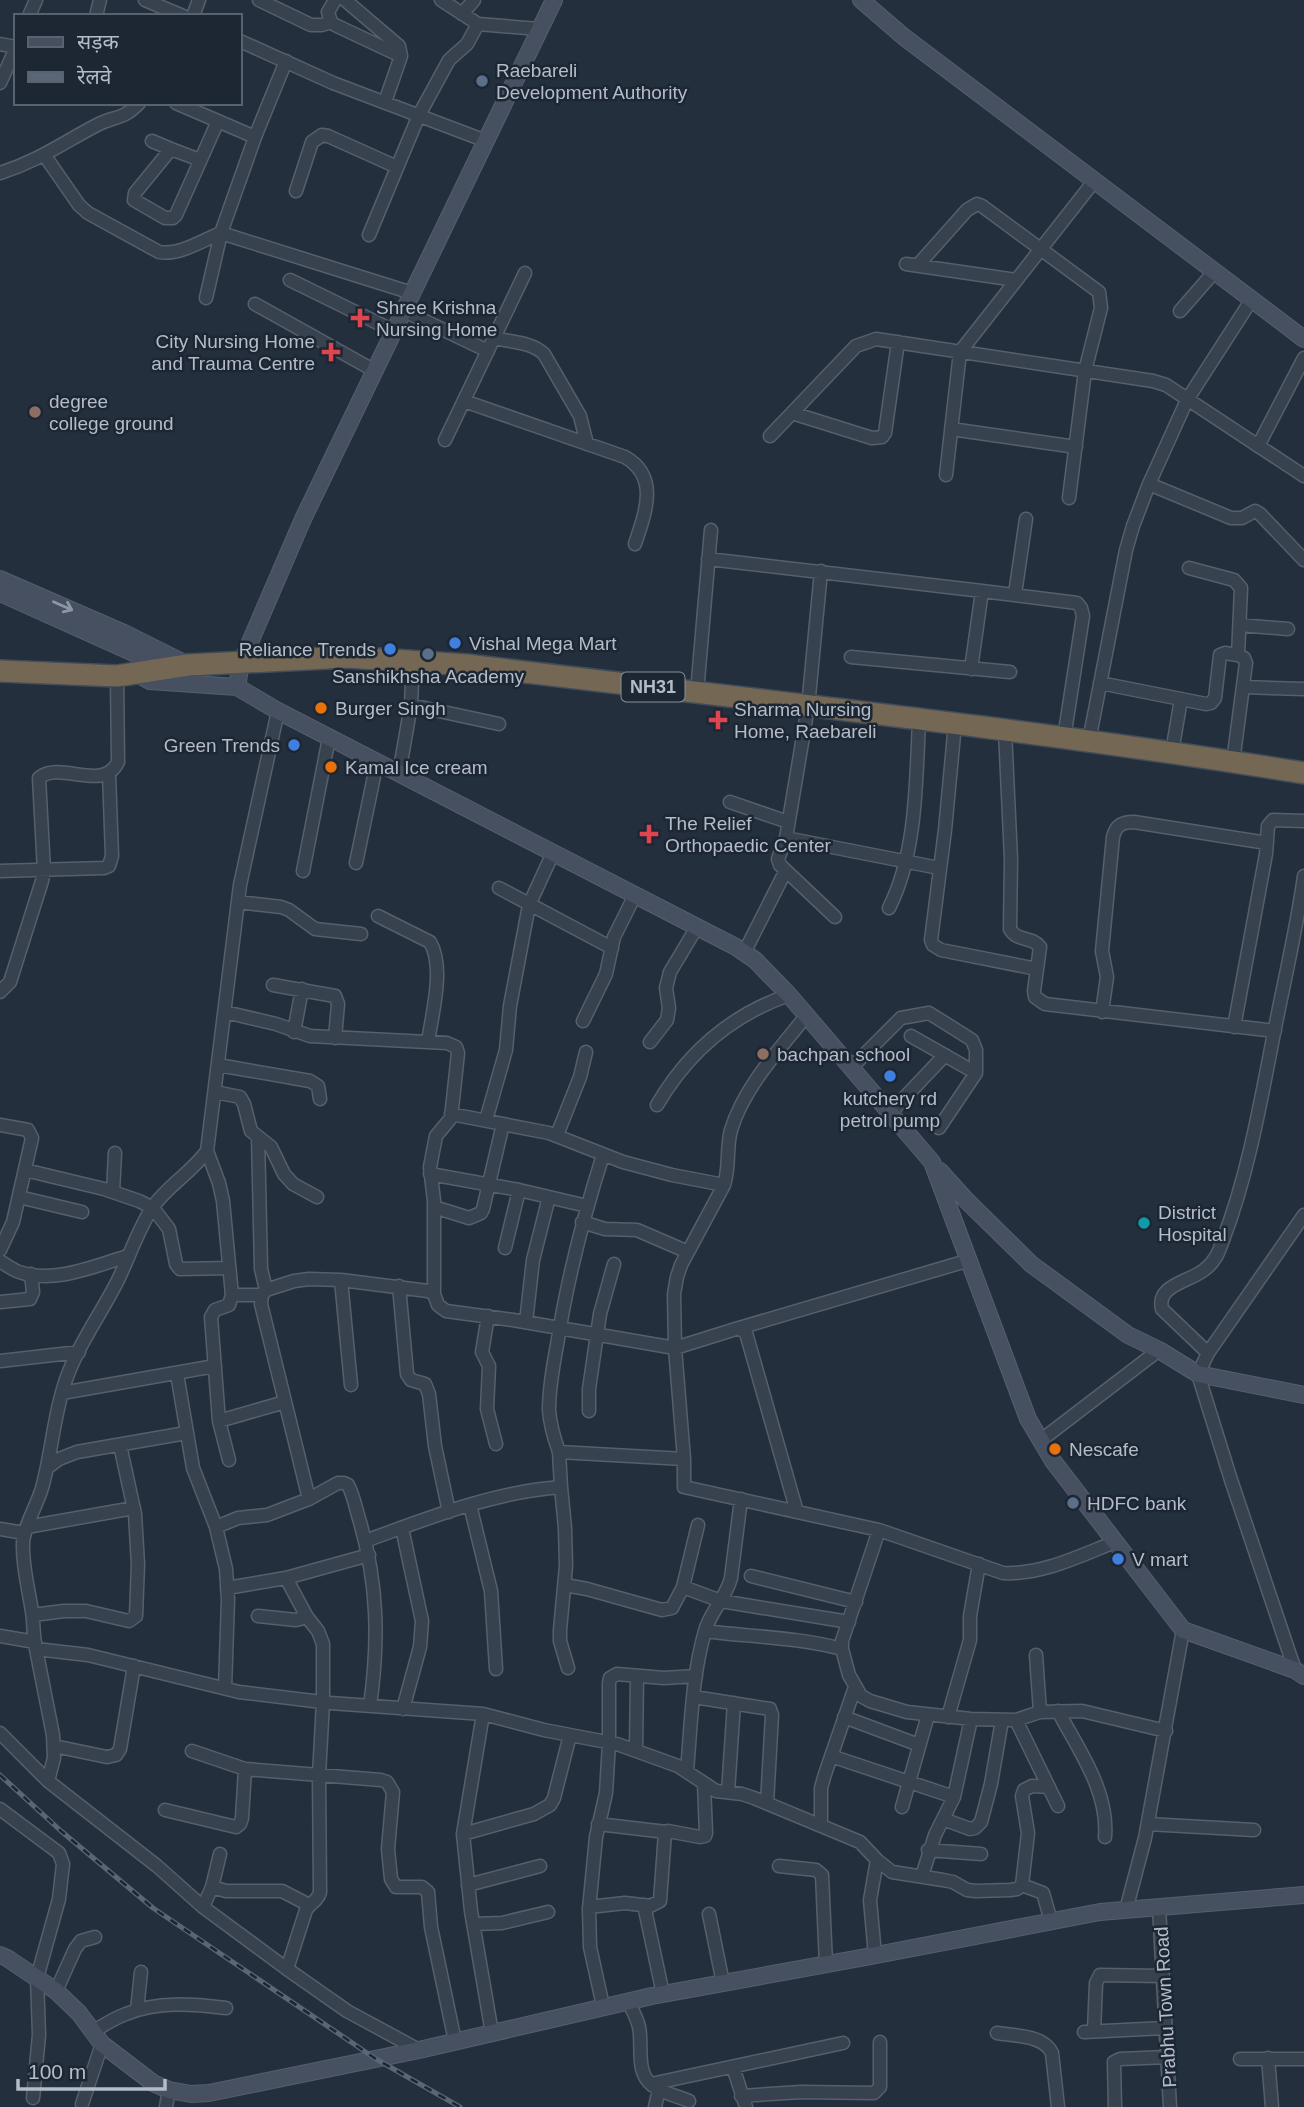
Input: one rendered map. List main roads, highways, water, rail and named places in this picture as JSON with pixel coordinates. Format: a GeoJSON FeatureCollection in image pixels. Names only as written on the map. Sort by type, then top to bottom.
{"type":"FeatureCollection","features":[{"type":"Feature","properties":{"kind":"highway","name":"NH31"},"geometry":{"type":"LineString","coordinates":[[0,671],[127,675],[178,667],[347,657],[413,660],[955,724],[1172,752],[1304,773]]}},
{"type":"Feature","properties":{"kind":"railway"},"geometry":{"type":"LineString","coordinates":[[0,1775],[61,1831],[153,1908],[376,2059],[460,2107]]}},
{"type":"Feature","properties":{"kind":"place","name":"Raebareli Development Authority"},"geometry":{"type":"Point","coordinates":[482,81]}},
{"type":"Feature","properties":{"kind":"place","name":"Shree Krishna Nursing Home"},"geometry":{"type":"Point","coordinates":[360,318]}},
{"type":"Feature","properties":{"kind":"place","name":"City Nursing Home and Trauma Centre"},"geometry":{"type":"Point","coordinates":[331,352]}},
{"type":"Feature","properties":{"kind":"place","name":"degree college ground"},"geometry":{"type":"Point","coordinates":[35,412]}},
{"type":"Feature","properties":{"kind":"place","name":"Vishal Mega Mart"},"geometry":{"type":"Point","coordinates":[455,643]}},
{"type":"Feature","properties":{"kind":"place","name":"Reliance Trends"},"geometry":{"type":"Point","coordinates":[390,649]}},
{"type":"Feature","properties":{"kind":"place","name":"Sanshikhsha Academy"},"geometry":{"type":"Point","coordinates":[428,654]}},
{"type":"Feature","properties":{"kind":"place","name":"Burger Singh"},"geometry":{"type":"Point","coordinates":[321,708]}},
{"type":"Feature","properties":{"kind":"place","name":"Sharma Nursing Home, Raebareli"},"geometry":{"type":"Point","coordinates":[718,720]}},
{"type":"Feature","properties":{"kind":"place","name":"Green Trends"},"geometry":{"type":"Point","coordinates":[294,745]}},
{"type":"Feature","properties":{"kind":"place","name":"Kamal Ice cream"},"geometry":{"type":"Point","coordinates":[331,767]}},
{"type":"Feature","properties":{"kind":"place","name":"The Relief Orthopaedic Center"},"geometry":{"type":"Point","coordinates":[649,834]}},
{"type":"Feature","properties":{"kind":"place","name":"bachpan school"},"geometry":{"type":"Point","coordinates":[763,1054]}},
{"type":"Feature","properties":{"kind":"place","name":"kutchery rd petrol pump"},"geometry":{"type":"Point","coordinates":[890,1076]}},
{"type":"Feature","properties":{"kind":"place","name":"District Hospital"},"geometry":{"type":"Point","coordinates":[1144,1223]}},
{"type":"Feature","properties":{"kind":"place","name":"Nescafe"},"geometry":{"type":"Point","coordinates":[1055,1449]}},
{"type":"Feature","properties":{"kind":"place","name":"HDFC bank"},"geometry":{"type":"Point","coordinates":[1073,1503]}},
{"type":"Feature","properties":{"kind":"place","name":"V mart"},"geometry":{"type":"Point","coordinates":[1118,1559]}}]}
